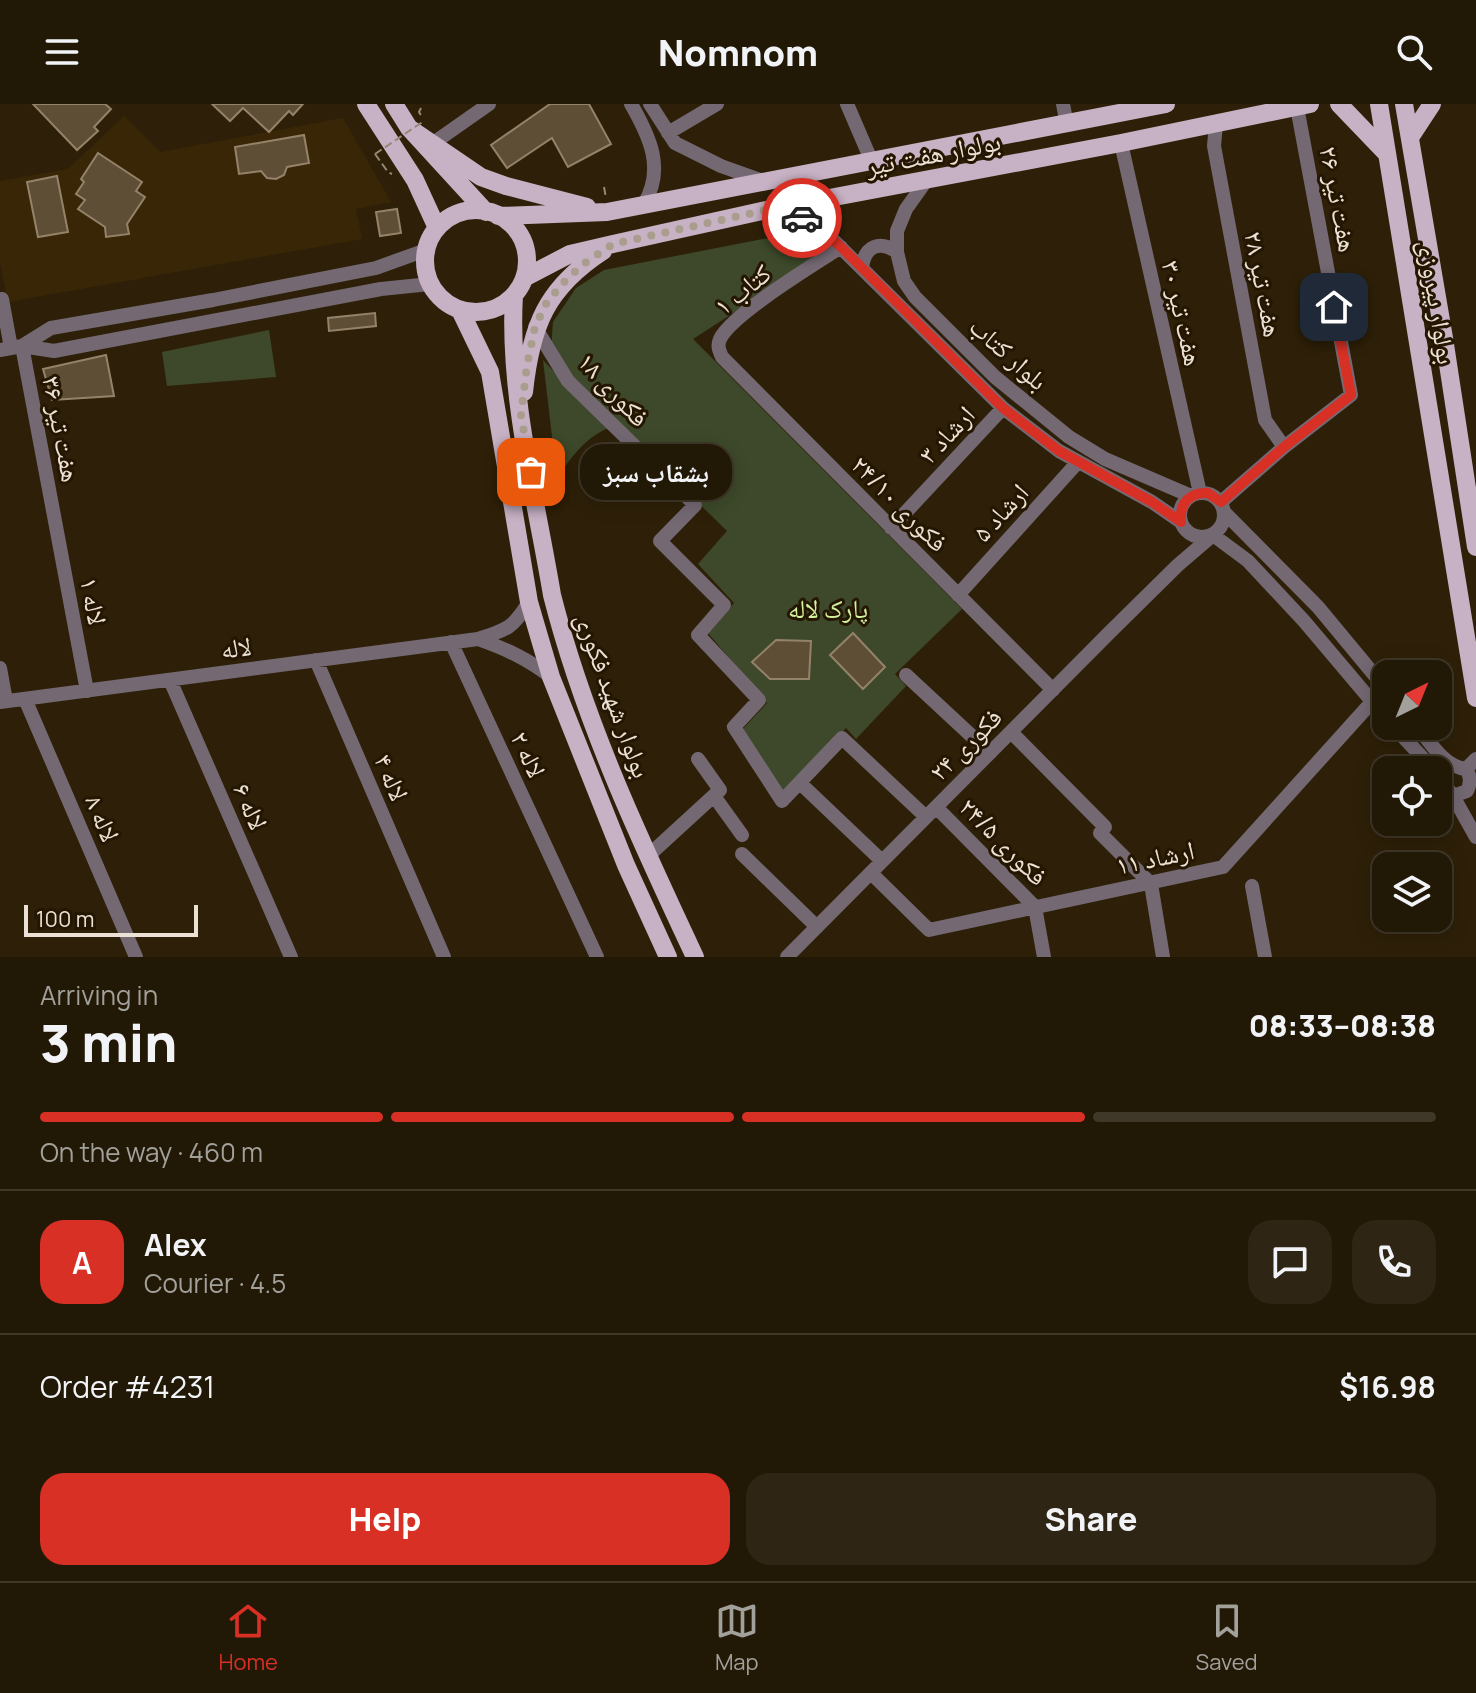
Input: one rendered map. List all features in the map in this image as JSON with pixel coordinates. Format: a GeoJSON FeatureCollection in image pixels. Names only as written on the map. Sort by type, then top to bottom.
{"type":"FeatureCollection","features":[{"type":"Feature","properties":{"kind":"main road"},"geometry":{"type":"LineString","coordinates":[[366,104],[415,180],[437,228]]}},
{"type":"Feature","properties":{"kind":"main road"},"geometry":{"type":"LineString","coordinates":[[394,104],[417,124],[492,214],[519,235],[525,248],[527,263],[524,278],[514,295],[503,305],[489,311],[460,310],[437,295],[430,284],[426,250],[437,228],[459,213],[492,214]]}},
{"type":"Feature","properties":{"kind":"main road","name":"بولوار هفت تیر"},"geometry":{"type":"LineString","coordinates":[[492,214],[607,212],[1166,104]]}},
{"type":"Feature","properties":{"kind":"main road"},"geometry":{"type":"LineString","coordinates":[[1339,104],[1388,156]]}},
{"type":"Feature","properties":{"kind":"main road","name":"بولوار پیروزی"},"geometry":{"type":"LineString","coordinates":[[1379,104],[1471,641],[1476,698]]}},
{"type":"Feature","properties":{"kind":"main road","name":"بولوار پیروزی"},"geometry":{"type":"LineString","coordinates":[[1404,104],[1476,547]]}},
{"type":"Feature","properties":{"kind":"main road"},"geometry":{"type":"LineString","coordinates":[[1411,136],[1432,104]]}},
{"type":"Feature","properties":{"kind":"main road","name":"بولوار هفت تیر"},"geometry":{"type":"LineString","coordinates":[[524,278],[570,254],[771,209],[1304,106]]}},
{"type":"Feature","properties":{"kind":"main road"},"geometry":{"type":"LineString","coordinates":[[417,124],[432,144],[481,177],[607,212]]}},
{"type":"Feature","properties":{"kind":"main road"},"geometry":{"type":"LineString","coordinates":[[521,415],[535,327],[546,304],[582,265],[613,244]]}},
{"type":"Feature","properties":{"kind":"main road","name":"بولوار شهید فکوری"},"geometry":{"type":"LineString","coordinates":[[514,295],[514,371],[552,595],[568,657],[648,856],[695,957]]}},
{"type":"Feature","properties":{"kind":"main road","name":"بولوار شهید فکوری"},"geometry":{"type":"LineString","coordinates":[[460,310],[490,372],[529,602],[551,677],[626,865],[668,957]]}},
{"type":"Feature","properties":{"kind":"main road"},"geometry":{"type":"LineString","coordinates":[[490,372],[494,365],[502,362],[510,364],[514,371]]}},
{"type":"Feature","properties":{"kind":"street"},"geometry":{"type":"LineString","coordinates":[[432,144],[489,104]]}},
{"type":"Feature","properties":{"kind":"street"},"geometry":{"type":"LineString","coordinates":[[631,104],[649,135],[654,154],[655,178],[644,204]]}},
{"type":"Feature","properties":{"kind":"street"},"geometry":{"type":"LineString","coordinates":[[650,104],[671,138],[721,166],[767,182]]}},
{"type":"Feature","properties":{"kind":"street"},"geometry":{"type":"LineString","coordinates":[[654,154],[667,154],[671,138],[717,104]]}},
{"type":"Feature","properties":{"kind":"street"},"geometry":{"type":"LineString","coordinates":[[847,104],[872,162]]}},
{"type":"Feature","properties":{"kind":"street"},"geometry":{"type":"LineString","coordinates":[[1063,104],[1067,125]]}},
{"type":"Feature","properties":{"kind":"street","name":"هفت تیر ۲۶"},"geometry":{"type":"LineString","coordinates":[[1284,447],[1351,395],[1304,106]]}},
{"type":"Feature","properties":{"kind":"street","name":"هفت تیر ۲۸"},"geometry":{"type":"LineString","coordinates":[[1216,124],[1214,146],[1265,420],[1284,447]]}},
{"type":"Feature","properties":{"kind":"street","name":"هفت تیر ۳۰"},"geometry":{"type":"LineString","coordinates":[[1121,143],[1196,494]]}},
{"type":"Feature","properties":{"kind":"street","name":"بلوار کتاب"},"geometry":{"type":"LineString","coordinates":[[926,181],[906,209],[897,231],[897,252],[904,281],[915,297],[995,377],[1081,445],[1133,472],[1196,494]]}},
{"type":"Feature","properties":{"kind":"street","name":"بلوار کتاب"},"geometry":{"type":"LineString","coordinates":[[771,209],[804,218],[826,233],[1003,408],[1059,451],[1152,502],[1184,527]]}},
{"type":"Feature","properties":{"kind":"street"},"geometry":{"type":"LineString","coordinates":[[862,267],[864,254],[873,245],[886,245],[897,252]]}},
{"type":"Feature","properties":{"kind":"street","name":"کتاب ۱"},"geometry":{"type":"LineString","coordinates":[[718,346],[721,336],[742,316],[841,247]]}},
{"type":"Feature","properties":{"kind":"street"},"geometry":{"type":"LineString","coordinates":[[11,348],[51,328],[376,268],[426,250]]}},
{"type":"Feature","properties":{"kind":"street"},"geometry":{"type":"LineString","coordinates":[[11,348],[54,351],[381,289],[430,284]]}},
{"type":"Feature","properties":{"kind":"street","name":"هفت تیر ۳۶"},"geometry":{"type":"LineString","coordinates":[[2,299],[11,348],[55,521]]}},
{"type":"Feature","properties":{"kind":"street"},"geometry":{"type":"LineString","coordinates":[[213,300],[216,322]]}},
{"type":"Feature","properties":{"kind":"street","name":"فکوری ١٨"},"geometry":{"type":"LineString","coordinates":[[535,327],[568,381],[695,505],[660,541],[724,605],[698,635],[759,700],[734,727],[782,801],[800,783]]}},
{"type":"Feature","properties":{"kind":"street","name":"فکوری ۲۴/۱۰"},"geometry":{"type":"LineString","coordinates":[[718,346],[722,357],[1053,690]]}},
{"type":"Feature","properties":{"kind":"street","name":"ارشاد ۳"},"geometry":{"type":"LineString","coordinates":[[891,528],[1003,408]]}},
{"type":"Feature","properties":{"kind":"street"},"geometry":{"type":"LineString","coordinates":[[1284,447],[1223,507],[1220,530],[1213,535],[1196,537],[1184,527],[1180,512],[1184,503],[1196,494],[1208,493],[1223,507],[1318,607],[1372,672]]}},
{"type":"Feature","properties":{"kind":"street","name":"ارشاد ۵"},"geometry":{"type":"LineString","coordinates":[[958,595],[1078,462]]}},
{"type":"Feature","properties":{"kind":"street","name":"لاله ۱"},"geometry":{"type":"LineString","coordinates":[[55,521],[87,691]]}},
{"type":"Feature","properties":{"kind":"street","name":"فکوری ۲۴"},"geometry":{"type":"LineString","coordinates":[[1178,565],[1184,527]]}},
{"type":"Feature","properties":{"kind":"street"},"geometry":{"type":"LineString","coordinates":[[1213,535],[1248,561],[1304,621],[1371,703]]}},
{"type":"Feature","properties":{"kind":"street","name":"فکوری ۲۴"},"geometry":{"type":"LineString","coordinates":[[790,956],[1178,565],[1213,535]]}},
{"type":"Feature","properties":{"kind":"street","name":"لاله"},"geometry":{"type":"LineString","coordinates":[[3,702],[478,639],[506,631],[516,623],[529,602]]}},
{"type":"Feature","properties":{"kind":"street","name":"لاله"},"geometry":{"type":"LineString","coordinates":[[478,639],[521,655],[551,677]]}},
{"type":"Feature","properties":{"kind":"street","name":"لاله ۲"},"geometry":{"type":"LineString","coordinates":[[451,642],[597,957]]}},
{"type":"Feature","properties":{"kind":"street","name":"لاله ۴"},"geometry":{"type":"LineString","coordinates":[[316,660],[444,957]]}},
{"type":"Feature","properties":{"kind":"street"},"geometry":{"type":"LineString","coordinates":[[0,668],[3,702]]}},
{"type":"Feature","properties":{"kind":"street"},"geometry":{"type":"LineString","coordinates":[[906,675],[990,753]]}},
{"type":"Feature","properties":{"kind":"street","name":"لاله ۶"},"geometry":{"type":"LineString","coordinates":[[170,680],[289,954]]}},
{"type":"Feature","properties":{"kind":"street","name":"لاله ۸"},"geometry":{"type":"LineString","coordinates":[[25,699],[136,957]]}},
{"type":"Feature","properties":{"kind":"street","name":"ارشاد ۱۱"},"geometry":{"type":"LineString","coordinates":[[871,873],[929,930],[1223,867],[1371,703]]}},
{"type":"Feature","properties":{"kind":"street"},"geometry":{"type":"LineString","coordinates":[[1011,732],[1151,884],[1163,957]]}},
{"type":"Feature","properties":{"kind":"street","name":"فکوری ۲۴/۵"},"geometry":{"type":"LineString","coordinates":[[800,783],[842,738],[931,812],[1035,907],[1044,957]]}},
{"type":"Feature","properties":{"kind":"street"},"geometry":{"type":"LineString","coordinates":[[1406,740],[1421,756]]}},
{"type":"Feature","properties":{"kind":"street"},"geometry":{"type":"LineString","coordinates":[[1429,740],[1458,769],[1471,764],[1471,784],[1461,795],[1453,796],[1476,837]]}},
{"type":"Feature","properties":{"kind":"street"},"geometry":{"type":"LineString","coordinates":[[698,759],[742,835]]}},
{"type":"Feature","properties":{"kind":"street"},"geometry":{"type":"LineString","coordinates":[[800,783],[882,861]]}},
{"type":"Feature","properties":{"kind":"street"},"geometry":{"type":"LineString","coordinates":[[648,856],[717,793]]}},
{"type":"Feature","properties":{"kind":"street"},"geometry":{"type":"LineString","coordinates":[[742,854],[817,927]]}},
{"type":"Feature","properties":{"kind":"street"},"geometry":{"type":"LineString","coordinates":[[1252,886],[1265,957]]}},
{"type":"Feature","properties":{"kind":"path"},"geometry":{"type":"LineString","coordinates":[[388,172],[375,154],[417,124],[421,108]]}},
{"type":"Feature","properties":{"kind":"shaded area"},"geometry":{"type":"Polygon","coordinates":[[[124,116],[160,152],[343,118],[391,202],[356,209],[362,239],[8,302],[0,262],[0,181],[68,169],[124,116]]]}},
{"type":"Feature","properties":{"kind":"green space","name":"پارک لاله"},"geometry":{"type":"Polygon","coordinates":[[[778,236],[803,238],[812,252],[811,263],[693,339],[962,609],[895,674],[906,686],[856,739],[846,728],[784,793],[741,731],[767,703],[708,633],[734,603],[698,564],[727,531],[571,378],[551,349],[553,322],[576,288],[604,270],[778,236]]]}},
{"type":"Feature","properties":{"kind":"green space"},"geometry":{"type":"Polygon","coordinates":[[[269,330],[276,377],[167,386],[162,352],[269,330]]]}},
{"type":"Feature","properties":{"kind":"green space"},"geometry":{"type":"Polygon","coordinates":[[[543,360],[608,428],[579,449],[557,479],[543,360]]]}},
{"type":"Feature","properties":{"kind":"building"},"geometry":{"type":"Polygon","coordinates":[[[33,104],[105,104],[111,109],[94,127],[98,131],[77,150],[33,104]]]}},
{"type":"Feature","properties":{"kind":"building"},"geometry":{"type":"Polygon","coordinates":[[[212,104],[303,104],[293,115],[289,111],[269,132],[243,108],[230,121],[212,104]]]}},
{"type":"Feature","properties":{"kind":"building"},"geometry":{"type":"Polygon","coordinates":[[[550,104],[589,104],[611,144],[568,167],[552,138],[507,168],[491,145],[550,104]]]}},
{"type":"Feature","properties":{"kind":"building"},"geometry":{"type":"Polygon","coordinates":[[[304,135],[309,163],[287,167],[284,175],[276,179],[267,178],[261,171],[239,174],[235,147],[304,135]]]}},
{"type":"Feature","properties":{"kind":"building"},"geometry":{"type":"Polygon","coordinates":[[[98,153],[142,182],[136,191],[145,197],[127,224],[129,234],[106,237],[105,227],[78,209],[85,200],[76,194],[84,182],[81,179],[98,153]]]}},
{"type":"Feature","properties":{"kind":"building"},"geometry":{"type":"Polygon","coordinates":[[[57,176],[68,232],[38,237],[27,182],[57,176]]]}},
{"type":"Feature","properties":{"kind":"building"},"geometry":{"type":"Polygon","coordinates":[[[397,209],[401,233],[380,236],[376,212],[397,209]]]}},
{"type":"Feature","properties":{"kind":"building"},"geometry":{"type":"Polygon","coordinates":[[[375,313],[376,326],[329,331],[328,318],[375,313]]]}},
{"type":"Feature","properties":{"kind":"building"},"geometry":{"type":"Polygon","coordinates":[[[106,355],[114,396],[52,400],[43,369],[106,355]]]}},
{"type":"Feature","properties":{"kind":"building"},"geometry":{"type":"Polygon","coordinates":[[[853,633],[885,667],[863,689],[830,655],[853,633]]]}},
{"type":"Feature","properties":{"kind":"building"},"geometry":{"type":"Polygon","coordinates":[[[776,640],[811,641],[809,679],[770,679],[752,662],[776,640]]]}},
{"type":"Feature","properties":{"kind":"way so far"},"geometry":{"type":"LineString","coordinates":[[531,472],[521,415],[535,327],[546,304],[582,265],[613,244],[771,209],[802,218]]}},
{"type":"Feature","properties":{"kind":"place","name":"بشقاب سبز"},"geometry":{"type":"Point","coordinates":[531,472]}},
{"type":"Feature","properties":{"kind":"route"},"geometry":{"type":"LineString","coordinates":[[802,218],[841,247],[1003,408],[1059,451],[1152,502],[1181,522],[1180,512],[1191,496],[1208,493],[1221,502],[1284,447],[1351,395],[1334,307]]}}]}
